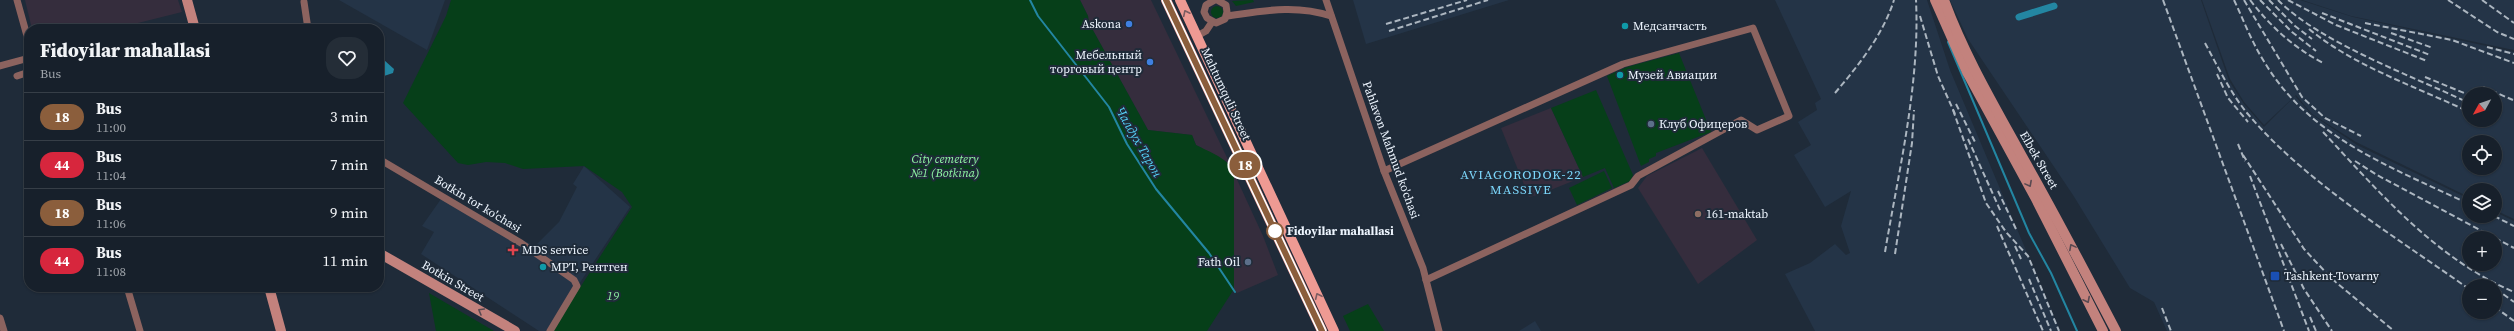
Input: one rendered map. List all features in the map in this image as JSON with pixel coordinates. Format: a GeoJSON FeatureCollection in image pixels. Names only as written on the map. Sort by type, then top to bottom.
{"type":"FeatureCollection","features":[{"type":"Feature","properties":{"kind":"main road"},"geometry":{"type":"LineString","coordinates":[[187,0],[194,24]]}},
{"type":"Feature","properties":{"kind":"main road"},"geometry":{"type":"LineString","coordinates":[[192,0],[198,24]]}},
{"type":"Feature","properties":{"kind":"main road","name":"Mahtumquli Street"},"geometry":{"type":"LineString","coordinates":[[1166,0],[1322,331]]}},
{"type":"Feature","properties":{"kind":"main road","name":"Mahtumquli Street"},"geometry":{"type":"LineString","coordinates":[[1180,0],[1334,331]]}},
{"type":"Feature","properties":{"kind":"main road","name":"Elbek Street"},"geometry":{"type":"LineString","coordinates":[[1935,0],[1967,72],[2035,197],[2103,331]]}},
{"type":"Feature","properties":{"kind":"main road","name":"Elbek Street"},"geometry":{"type":"LineString","coordinates":[[1944,0],[1954,27],[1996,112],[2044,195],[2116,331]]}},
{"type":"Feature","properties":{"kind":"main road","name":"Botkin Street"},"geometry":{"type":"LineString","coordinates":[[384,257],[515,331]]}},
{"type":"Feature","properties":{"kind":"main road"},"geometry":{"type":"LineString","coordinates":[[270,292],[281,331]]}},
{"type":"Feature","properties":{"kind":"street"},"geometry":{"type":"LineString","coordinates":[[17,0],[24,25]]}},
{"type":"Feature","properties":{"kind":"street"},"geometry":{"type":"LineString","coordinates":[[1216,0],[1226,5],[1226,16],[1222,21],[1212,22],[1205,15],[1205,8],[1209,2],[1216,0]]}},
{"type":"Feature","properties":{"kind":"street","name":"Pahlavon Mahmud ko'chasi"},"geometry":{"type":"LineString","coordinates":[[1326,0],[1384,170],[1426,280],[1439,331]]}},
{"type":"Feature","properties":{"kind":"street"},"geometry":{"type":"LineString","coordinates":[[304,2],[307,24]]}},
{"type":"Feature","properties":{"kind":"street"},"geometry":{"type":"LineString","coordinates":[[1226,16],[1294,8],[1313,10],[1331,16]]}},
{"type":"Feature","properties":{"kind":"street"},"geometry":{"type":"LineString","coordinates":[[1197,36],[1206,31],[1212,22]]}},
{"type":"Feature","properties":{"kind":"street"},"geometry":{"type":"LineString","coordinates":[[1384,170],[1623,64],[1753,28],[1789,116],[1757,130],[1741,120],[1638,176],[1631,185],[1426,280]]}},
{"type":"Feature","properties":{"kind":"street"},"geometry":{"type":"LineString","coordinates":[[0,66],[24,59]]}},
{"type":"Feature","properties":{"kind":"street"},"geometry":{"type":"LineString","coordinates":[[17,76],[24,74]]}},
{"type":"Feature","properties":{"kind":"street","name":"Botkin tor ko'chasi"},"geometry":{"type":"LineString","coordinates":[[384,162],[522,243],[574,280],[577,286],[550,331]]}},
{"type":"Feature","properties":{"kind":"street"},"geometry":{"type":"LineString","coordinates":[[128,292],[140,331]]}},
{"type":"Feature","properties":{"kind":"street"},"geometry":{"type":"LineString","coordinates":[[0,318],[4,331]]}},
{"type":"Feature","properties":{"kind":"shaded area"},"geometry":{"type":"Polygon","coordinates":[[[25,0],[178,0],[182,12],[134,24],[31,24],[25,0]]]}},
{"type":"Feature","properties":{"kind":"shaded area"},"geometry":{"type":"Polygon","coordinates":[[[339,0],[445,0],[427,50],[384,26],[384,24],[381,24],[339,0]]]}},
{"type":"Feature","properties":{"kind":"shaded area"},"geometry":{"type":"Polygon","coordinates":[[[1080,0],[1151,0],[1232,168],[1227,162],[1196,145],[1192,135],[1148,130],[1089,23],[1088,16],[1080,0]]]}},
{"type":"Feature","properties":{"kind":"shaded area"},"geometry":{"type":"Polygon","coordinates":[[[1353,0],[1509,0],[1366,44],[1353,0]]]}},
{"type":"Feature","properties":{"kind":"shaded area"},"geometry":{"type":"Polygon","coordinates":[[[1775,0],[1927,0],[1950,70],[2060,331],[1815,331],[1785,274],[1810,263],[1835,244],[1846,255],[1850,253],[1841,226],[1851,191],[1825,207],[1794,155],[1811,145],[1798,122],[1817,110],[1815,103],[1821,99],[1775,0]]]}},
{"type":"Feature","properties":{"kind":"shaded area","name":"Tashkent-Tovarny"},"geometry":{"type":"Polygon","coordinates":[[[1950,0],[2201,0],[2229,81],[2244,104],[2264,127],[2295,96],[2311,114],[2357,145],[2462,196],[2462,223],[2502,223],[2502,215],[2514,221],[2514,331],[2167,331],[2154,302],[2130,288],[2073,195],[1968,39],[1950,0]]]}},
{"type":"Feature","properties":{"kind":"shaded area"},"geometry":{"type":"Polygon","coordinates":[[[2202,0],[2300,0],[2353,17],[2514,52],[2514,219],[2502,213],[2502,183],[2462,183],[2462,194],[2356,142],[2312,114],[2296,95],[2264,125],[2244,102],[2230,79],[2202,0]]]}},
{"type":"Feature","properties":{"kind":"shaded area"},"geometry":{"type":"Polygon","coordinates":[[[2302,0],[2514,0],[2514,50],[2351,16],[2302,0]]]}},
{"type":"Feature","properties":{"kind":"shaded area"},"geometry":{"type":"Polygon","coordinates":[[[1551,108],[1583,177],[1538,195],[1529,197],[1501,128],[1551,108]]]}},
{"type":"Feature","properties":{"kind":"shaded area","name":"161-maktab"},"geometry":{"type":"Polygon","coordinates":[[[1702,148],[1757,240],[1698,284],[1638,188],[1647,176],[1702,148]]]}},
{"type":"Feature","properties":{"kind":"shaded area","name":"MDS service"},"geometry":{"type":"Polygon","coordinates":[[[584,166],[630,207],[548,331],[539,331],[421,254],[434,232],[422,226],[441,199],[535,246],[559,222],[577,187],[573,184],[584,166]]]}},
{"type":"Feature","properties":{"kind":"shaded area"},"geometry":{"type":"Polygon","coordinates":[[[1234,173],[1263,236],[1278,275],[1237,293],[1234,289],[1233,262],[1234,173]]]}},
{"type":"Feature","properties":{"kind":"shaded area"},"geometry":{"type":"Polygon","coordinates":[[[1535,321],[1541,331],[1519,331],[1535,321]]]}},
{"type":"Feature","properties":{"kind":"green space","name":"City cemetery №1 (Botkina)"},"geometry":{"type":"Polygon","coordinates":[[[451,0],[1080,0],[1088,16],[1089,23],[1148,130],[1192,135],[1196,145],[1223,159],[1228,163],[1234,173],[1234,289],[1207,331],[552,331],[632,207],[622,192],[584,166],[523,169],[505,163],[486,162],[468,165],[458,163],[403,103],[446,16],[451,0]]]}},
{"type":"Feature","properties":{"kind":"green space"},"geometry":{"type":"Polygon","coordinates":[[[1253,0],[1254,2],[1236,6],[1232,1],[1253,0]]]}},
{"type":"Feature","properties":{"kind":"green space"},"geometry":{"type":"Polygon","coordinates":[[[1215,6],[1219,6],[1223,12],[1219,18],[1215,18],[1211,14],[1211,10],[1215,6]]]}},
{"type":"Feature","properties":{"kind":"green space"},"geometry":{"type":"Polygon","coordinates":[[[1679,53],[1711,132],[1656,153],[1656,156],[1649,159],[1649,162],[1641,166],[1607,76],[1627,67],[1679,53]]]}},
{"type":"Feature","properties":{"kind":"green space"},"geometry":{"type":"Polygon","coordinates":[[[1596,90],[1633,175],[1630,181],[1614,188],[1605,168],[1583,177],[1551,108],[1596,90]]]}},
{"type":"Feature","properties":{"kind":"green space"},"geometry":{"type":"Polygon","coordinates":[[[1604,171],[1612,188],[1577,205],[1569,188],[1604,171]]]}},
{"type":"Feature","properties":{"kind":"green space"},"geometry":{"type":"Polygon","coordinates":[[[429,293],[494,331],[436,331],[429,293]]]}},
{"type":"Feature","properties":{"kind":"green space"},"geometry":{"type":"Polygon","coordinates":[[[1368,304],[1384,331],[1350,331],[1343,316],[1368,304]]]}},
{"type":"Feature","properties":{"kind":"water"},"geometry":{"type":"Polygon","coordinates":[[[384,60],[394,69],[393,73],[384,76],[384,60]]]}},
{"type":"Feature","properties":{"kind":"waterway","name":"Чалдух Тарон"},"geometry":{"type":"LineString","coordinates":[[1030,0],[1038,16],[1109,107],[1127,144],[1156,189],[1209,253],[1235,292]]}},
{"type":"Feature","properties":{"kind":"waterway"},"geometry":{"type":"LineString","coordinates":[[2019,17],[2054,6]]}},
{"type":"Feature","properties":{"kind":"waterway"},"geometry":{"type":"LineString","coordinates":[[1948,42],[2029,233],[2051,273],[2077,331]]}},
{"type":"Feature","properties":{"kind":"railway"},"geometry":{"type":"LineString","coordinates":[[1386,24],[1467,0]]}},
{"type":"Feature","properties":{"kind":"railway"},"geometry":{"type":"LineString","coordinates":[[1389,31],[1488,0]]}},
{"type":"Feature","properties":{"kind":"railway"},"geometry":{"type":"LineString","coordinates":[[1835,93],[1861,61],[1877,38],[1894,0]]}},
{"type":"Feature","properties":{"kind":"railway"},"geometry":{"type":"LineString","coordinates":[[1885,252],[1912,95],[1915,63],[1916,0]]}},
{"type":"Feature","properties":{"kind":"railway"},"geometry":{"type":"LineString","coordinates":[[2163,0],[2284,331]]}},
{"type":"Feature","properties":{"kind":"railway"},"geometry":{"type":"LineString","coordinates":[[2234,0],[2252,40],[2265,63],[2284,89],[2305,112],[2329,131],[2355,148],[2411,177],[2462,201]]}},
{"type":"Feature","properties":{"kind":"railway"},"geometry":{"type":"LineString","coordinates":[[2244,0],[2302,97],[2325,118],[2361,136]]}},
{"type":"Feature","properties":{"kind":"railway"},"geometry":{"type":"LineString","coordinates":[[2250,0],[2274,28],[2283,36],[2323,63]]}},
{"type":"Feature","properties":{"kind":"railway"},"geometry":{"type":"LineString","coordinates":[[2260,0],[2292,32],[2316,51]]}},
{"type":"Feature","properties":{"kind":"railway"},"geometry":{"type":"LineString","coordinates":[[2269,0],[2295,26],[2312,39]]}},
{"type":"Feature","properties":{"kind":"railway"},"geometry":{"type":"LineString","coordinates":[[2278,0],[2317,30],[2341,44],[2462,100]]}},
{"type":"Feature","properties":{"kind":"railway"},"geometry":{"type":"LineString","coordinates":[[2288,0],[2336,25],[2427,61]]}},
{"type":"Feature","properties":{"kind":"railway"},"geometry":{"type":"LineString","coordinates":[[2448,0],[2497,32],[2514,39]]}},
{"type":"Feature","properties":{"kind":"railway"},"geometry":{"type":"LineString","coordinates":[[2482,0],[2514,23]]}},
{"type":"Feature","properties":{"kind":"railway"},"geometry":{"type":"LineString","coordinates":[[2322,13],[2430,55]]}},
{"type":"Feature","properties":{"kind":"railway"},"geometry":{"type":"LineString","coordinates":[[1920,16],[1938,76],[1955,114]]}},
{"type":"Feature","properties":{"kind":"railway"},"geometry":{"type":"LineString","coordinates":[[2365,23],[2452,40],[2514,63]]}},
{"type":"Feature","properties":{"kind":"railway"},"geometry":{"type":"LineString","coordinates":[[2309,29],[2326,42],[2363,64],[2462,109]]}},
{"type":"Feature","properties":{"kind":"railway"},"geometry":{"type":"LineString","coordinates":[[2391,33],[2433,48]]}},
{"type":"Feature","properties":{"kind":"railway"},"geometry":{"type":"LineString","coordinates":[[2205,43],[2235,97],[2247,113],[2270,138],[2323,185],[2382,229],[2462,284]]}},
{"type":"Feature","properties":{"kind":"railway"},"geometry":{"type":"LineString","coordinates":[[2487,47],[2514,54]]}},
{"type":"Feature","properties":{"kind":"railway"},"geometry":{"type":"LineString","coordinates":[[2217,74],[2228,98],[2248,122]]}},
{"type":"Feature","properties":{"kind":"railway"},"geometry":{"type":"LineString","coordinates":[[2425,77],[2462,92]]}},
{"type":"Feature","properties":{"kind":"railway"},"geometry":{"type":"LineString","coordinates":[[2502,95],[2513,100]]}},
{"type":"Feature","properties":{"kind":"railway"},"geometry":{"type":"LineString","coordinates":[[1956,104],[1976,144]]}},
{"type":"Feature","properties":{"kind":"railway"},"geometry":{"type":"LineString","coordinates":[[1895,254],[1912,143],[1914,110]]}},
{"type":"Feature","properties":{"kind":"railway"},"geometry":{"type":"LineString","coordinates":[[1953,110],[1986,203],[2006,232],[2028,256],[2059,331]]}},
{"type":"Feature","properties":{"kind":"railway"},"geometry":{"type":"LineString","coordinates":[[2323,132],[2388,201],[2434,243],[2459,262],[2514,292]]}},
{"type":"Feature","properties":{"kind":"railway"},"geometry":{"type":"LineString","coordinates":[[1968,139],[2001,212]]}},
{"type":"Feature","properties":{"kind":"railway"},"geometry":{"type":"LineString","coordinates":[[2238,144],[2245,161]]}},
{"type":"Feature","properties":{"kind":"railway"},"geometry":{"type":"LineString","coordinates":[[2243,155],[2304,249],[2331,278],[2394,331]]}},
{"type":"Feature","properties":{"kind":"railway"},"geometry":{"type":"LineString","coordinates":[[2355,161],[2377,175],[2482,231]]}},
{"type":"Feature","properties":{"kind":"railway"},"geometry":{"type":"LineString","coordinates":[[2250,176],[2309,331]]}},
{"type":"Feature","properties":{"kind":"railway"},"geometry":{"type":"LineString","coordinates":[[1998,191],[2016,229]]}},
{"type":"Feature","properties":{"kind":"railway"},"geometry":{"type":"LineString","coordinates":[[2502,220],[2514,226]]}},
{"type":"Feature","properties":{"kind":"railway"},"geometry":{"type":"LineString","coordinates":[[1997,226],[2043,331]]}},
{"type":"Feature","properties":{"kind":"railway"},"geometry":{"type":"LineString","coordinates":[[2502,242],[2514,248]]}},
{"type":"Feature","properties":{"kind":"railway"},"geometry":{"type":"LineString","coordinates":[[2281,244],[2304,289],[2332,331]]}},
{"type":"Feature","properties":{"kind":"railway"},"geometry":{"type":"LineString","coordinates":[[2015,246],[2021,259]]}},
{"type":"Feature","properties":{"kind":"railway"},"geometry":{"type":"LineString","coordinates":[[2029,279],[2051,331]]}},
{"type":"Feature","properties":{"kind":"railway"},"geometry":{"type":"LineString","coordinates":[[2502,293],[2514,302]]}},
{"type":"Feature","properties":{"kind":"railway"},"geometry":{"type":"LineString","coordinates":[[2162,308],[2171,331]]}},
{"type":"Feature","properties":{"kind":"railway"},"geometry":{"type":"LineString","coordinates":[[2502,312],[2514,321]]}},
{"type":"Feature","properties":{"kind":"railway"},"geometry":{"type":"LineString","coordinates":[[2310,317],[2316,331]]}},
{"type":"Feature","properties":{"kind":"bus line","name":"18"},"geometry":{"type":"LineString","coordinates":[[1166,0],[1248,171],[1322,331]]}},
{"type":"Feature","properties":{"kind":"place","name":"Askona"},"geometry":{"type":"Point","coordinates":[1129,24]}},
{"type":"Feature","properties":{"kind":"place","name":"Медсанчасть"},"geometry":{"type":"Point","coordinates":[1625,26]}},
{"type":"Feature","properties":{"kind":"place","name":"Мебельный торговый центр"},"geometry":{"type":"Point","coordinates":[1150,62]}},
{"type":"Feature","properties":{"kind":"place","name":"Музей Авиации"},"geometry":{"type":"Point","coordinates":[1620,75]}},
{"type":"Feature","properties":{"kind":"place","name":"Клуб Офицеров"},"geometry":{"type":"Point","coordinates":[1651,124]}},
{"type":"Feature","properties":{"kind":"place","name":"161-maktab"},"geometry":{"type":"Point","coordinates":[1698,214]}},
{"type":"Feature","properties":{"kind":"place","name":"Fidoyilar mahallasi"},"geometry":{"type":"Point","coordinates":[1275,231]}},
{"type":"Feature","properties":{"kind":"place","name":"MDS service"},"geometry":{"type":"Point","coordinates":[513,250]}},
{"type":"Feature","properties":{"kind":"place","name":"Fath Oil"},"geometry":{"type":"Point","coordinates":[1248,262]}},
{"type":"Feature","properties":{"kind":"place","name":"МРТ, Рентген"},"geometry":{"type":"Point","coordinates":[543,267]}},
{"type":"Feature","properties":{"kind":"place","name":"Tashkent-Tovarny"},"geometry":{"type":"Point","coordinates":[2275,276]}},
{"type":"Feature","properties":{"kind":"district","name":"AVIAGORODOK-22 MASSIVE"},"geometry":{"type":"Point","coordinates":[1521,182]}},
{"type":"Feature","properties":{"kind":"park label","name":"19"},"geometry":{"type":"Point","coordinates":[613,296]}}]}
